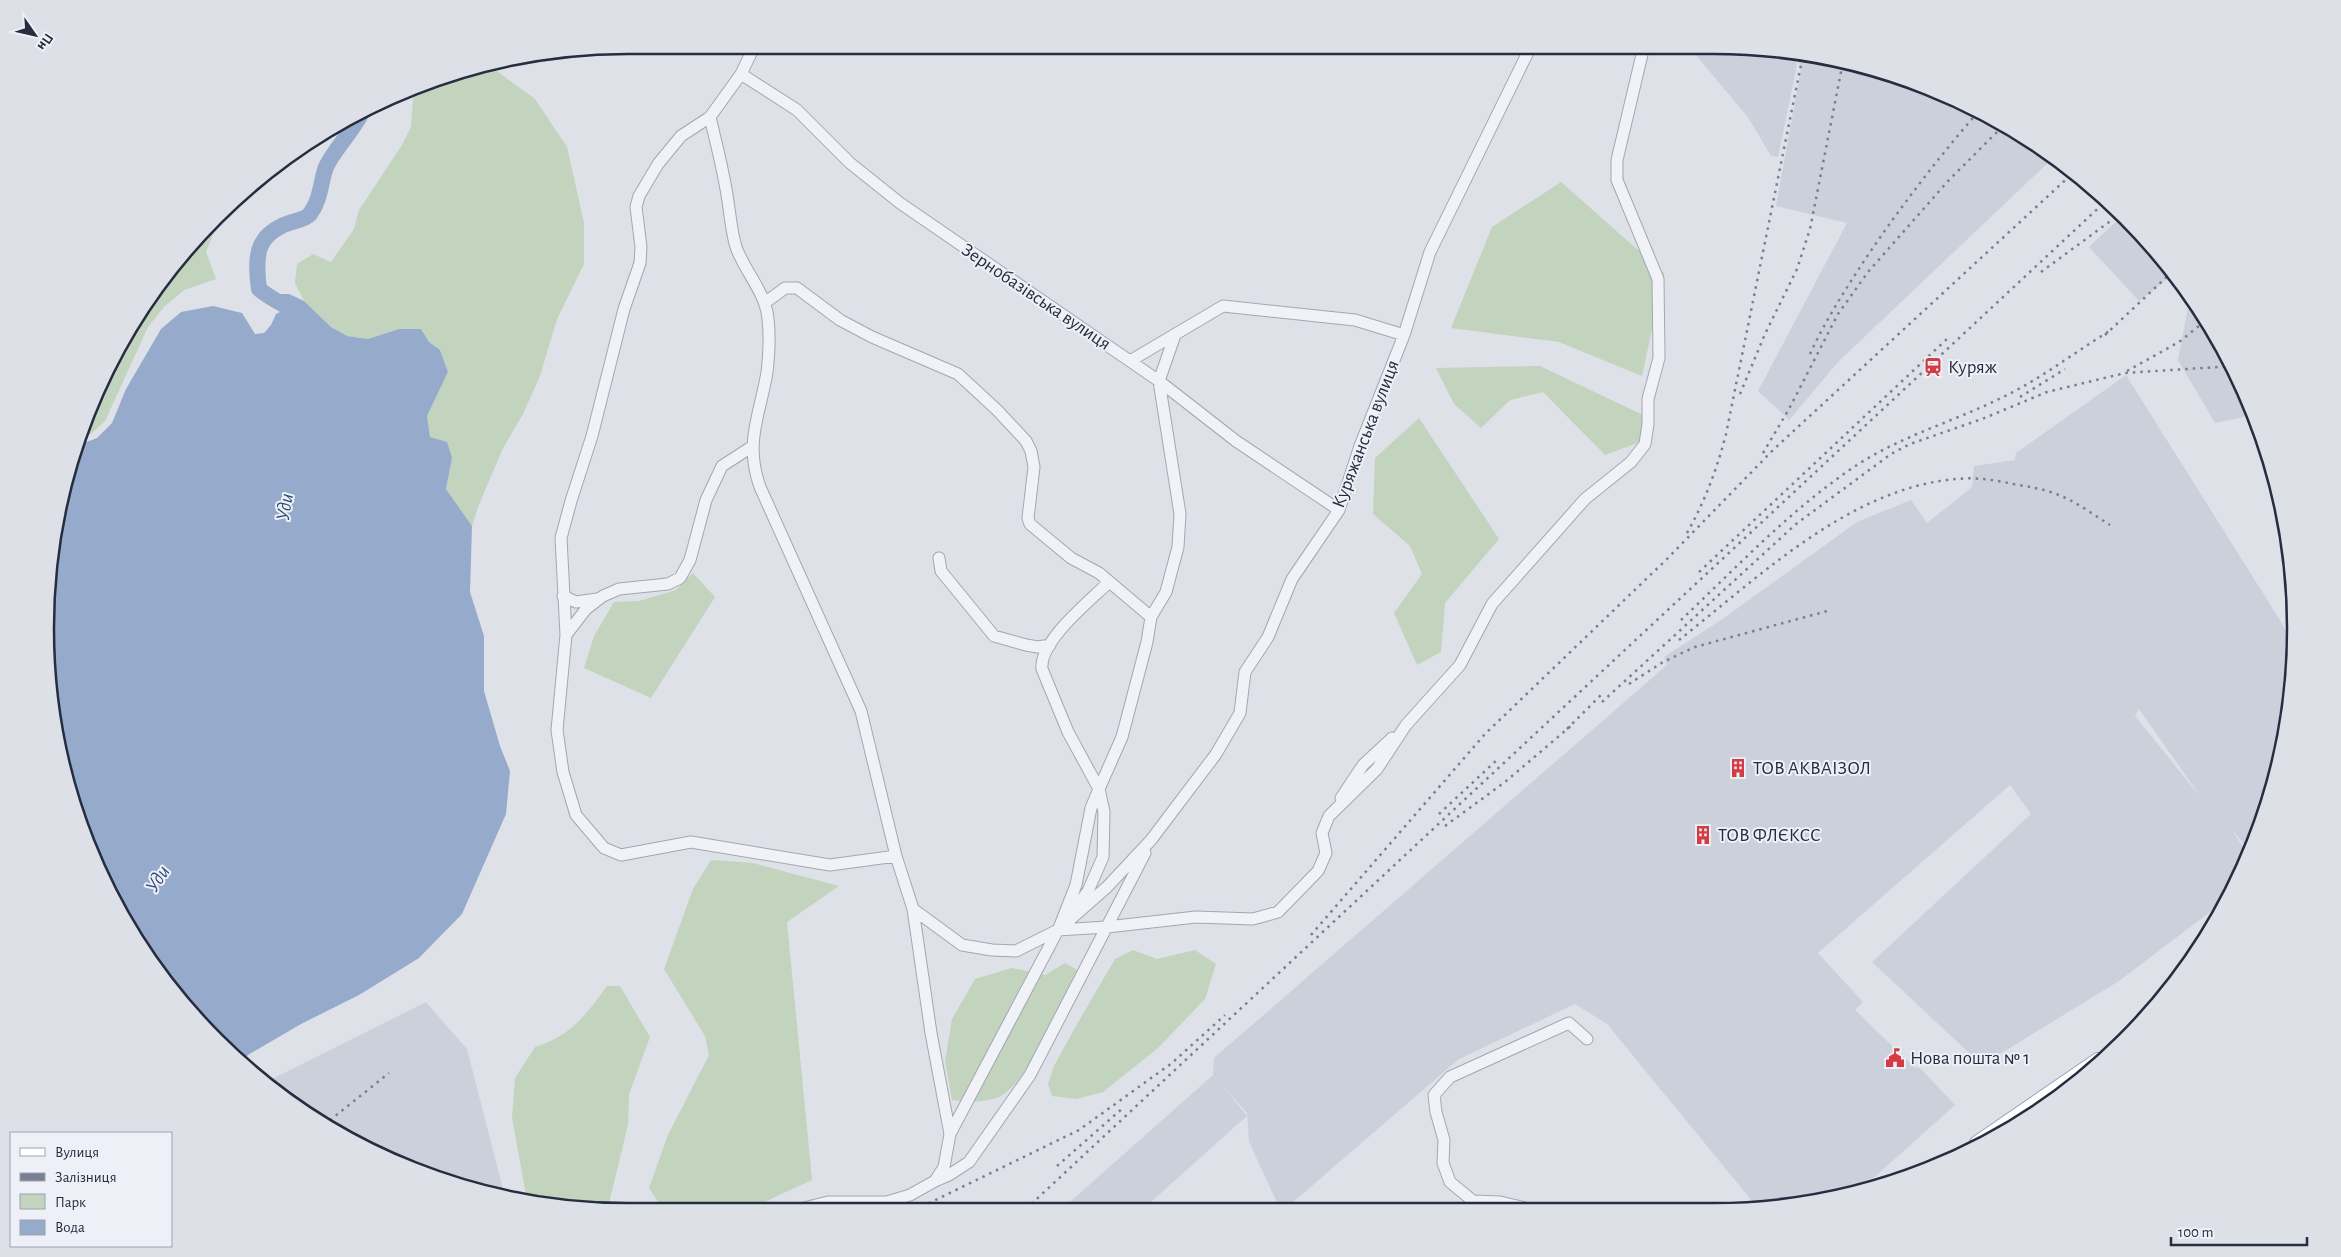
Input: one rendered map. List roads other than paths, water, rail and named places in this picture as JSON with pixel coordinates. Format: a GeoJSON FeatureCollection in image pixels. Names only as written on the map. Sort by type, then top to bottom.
{"type":"FeatureCollection","features":[{"type":"Feature","properties":{"kind":"main road"},"geometry":{"type":"LineString","coordinates":[[2012,1118],[2053,1091]]}},
{"type":"Feature","properties":{"kind":"street"},"geometry":{"type":"LineString","coordinates":[[751,54],[741,74],[710,117],[681,136],[658,164],[644,184],[636,207],[641,248],[640,263],[624,308],[592,436],[571,501],[562,538],[566,635],[557,730],[562,772],[576,815],[604,848],[621,855],[691,842],[830,865],[896,856]]}},
{"type":"Feature","properties":{"kind":"street","name":"Куряжанська вулиця"},"geometry":{"type":"LineString","coordinates":[[1151,840],[1216,754],[1240,713],[1245,672],[1268,637],[1292,579],[1339,510],[1360,446],[1404,335],[1430,252],[1527,54]]}},
{"type":"Feature","properties":{"kind":"street"},"geometry":{"type":"LineString","coordinates":[[1058,930],[1107,927],[1196,917],[1253,919],[1278,912],[1318,870],[1326,853],[1322,833],[1329,816],[1377,769],[1406,725],[1460,665],[1492,604],[1585,498],[1631,462],[1645,444],[1648,424],[1648,399],[1659,358],[1658,279],[1617,180],[1617,160],[1642,54]]}},
{"type":"Feature","properties":{"kind":"street","name":"Зернобазівська вулиця"},"geometry":{"type":"LineString","coordinates":[[741,74],[797,110],[850,163],[900,203],[1159,381],[1236,441],[1339,510]]}},
{"type":"Feature","properties":{"kind":"street"},"geometry":{"type":"LineString","coordinates":[[710,117],[722,164],[736,246],[752,280],[766,302],[768,354],[763,388],[756,416],[753,446],[754,467],[760,487],[861,711],[896,856],[913,908],[931,1033],[950,1134]]}},
{"type":"Feature","properties":{"kind":"street"},"geometry":{"type":"LineString","coordinates":[[766,302],[784,288],[797,288],[840,320],[864,333],[958,374],[997,410],[1026,442],[1031,451],[1034,467],[1028,518],[1030,524],[1071,558],[1099,573],[1151,617]]}},
{"type":"Feature","properties":{"kind":"street"},"geometry":{"type":"LineString","coordinates":[[1130,361],[1223,306],[1355,320],[1404,335]]}},
{"type":"Feature","properties":{"kind":"street"},"geometry":{"type":"LineString","coordinates":[[935,1181],[944,1167],[950,1134],[1058,930],[1076,885],[1091,808],[1122,737],[1148,642],[1151,617],[1166,592],[1178,548],[1180,514],[1159,381],[1175,335]]}},
{"type":"Feature","properties":{"kind":"street"},"geometry":{"type":"LineString","coordinates":[[566,635],[586,609],[598,599],[619,589],[668,584],[680,578],[690,560],[706,500],[722,466],[753,446]]}},
{"type":"Feature","properties":{"kind":"street"},"geometry":{"type":"LineString","coordinates":[[939,558],[941,571],[994,636],[1038,647],[1050,644]]}},
{"type":"Feature","properties":{"kind":"street"},"geometry":{"type":"LineString","coordinates":[[1058,930],[1088,890],[1104,857],[1104,812],[1099,789],[1068,732],[1042,669],[1041,662],[1050,644],[1063,627],[1109,582]]}},
{"type":"Feature","properties":{"kind":"street"},"geometry":{"type":"LineString","coordinates":[[563,596],[576,602],[598,599]]}},
{"type":"Feature","properties":{"kind":"street"},"geometry":{"type":"LineString","coordinates":[[913,908],[962,945],[992,950],[1016,951],[1058,930],[1107,887],[1151,840]]}},
{"type":"Feature","properties":{"kind":"street"},"geometry":{"type":"LineString","coordinates":[[824,1203],[887,1202],[910,1195],[949,1175],[969,1162],[1025,1083],[1151,840]]}},
{"type":"Feature","properties":{"kind":"street"},"geometry":{"type":"LineString","coordinates":[[1504,1203],[1473,1201],[1450,1182],[1443,1163],[1444,1140],[1436,1112],[1434,1095],[1450,1077],[1569,1023],[1587,1039]]}},
{"type":"Feature","properties":{"kind":"water"},"geometry":{"type":"Polygon","coordinates":[[[271,294],[289,294],[304,301],[331,327],[347,336],[368,339],[399,329],[421,329],[429,342],[440,350],[448,372],[427,416],[430,437],[447,442],[452,458],[446,489],[472,526],[470,592],[484,636],[484,691],[500,746],[510,771],[506,814],[462,914],[419,958],[359,995],[301,1024],[246,1057],[196,1007],[151,948],[113,883],[98,848],[84,813],[65,741],[55,666],[55,591],[65,516],[73,480],[84,443],[97,438],[112,423],[126,389],[161,329],[181,312],[213,306],[242,313],[255,334],[264,333],[271,325],[276,314],[288,308],[271,294]]]}},
{"type":"Feature","properties":{"kind":"waterway","name":"Уди"},"geometry":{"type":"LineString","coordinates":[[302,316],[259,289],[257,267],[260,248],[269,234],[310,214],[318,197],[326,167],[356,123]]}},
{"type":"Feature","properties":{"kind":"railway"},"geometry":{"type":"LineString","coordinates":[[1687,533],[1710,485],[1726,434],[1802,61]]}},
{"type":"Feature","properties":{"kind":"railway"},"geometry":{"type":"LineString","coordinates":[[1740,394],[1765,334],[1797,269],[1810,229],[1842,69]]}},
{"type":"Feature","properties":{"kind":"railway"},"geometry":{"type":"LineString","coordinates":[[1810,354],[1837,303],[1881,236],[1935,164],[1974,117]]}},
{"type":"Feature","properties":{"kind":"railway"},"geometry":{"type":"LineString","coordinates":[[1763,453],[1789,409],[1838,314],[1868,272],[1949,180],[1999,130]]}},
{"type":"Feature","properties":{"kind":"railway"},"geometry":{"type":"LineString","coordinates":[[1311,935],[1485,734],[1667,559],[1773,450],[2068,178]]}},
{"type":"Feature","properties":{"kind":"railway"},"geometry":{"type":"LineString","coordinates":[[1032,1203],[2101,205]]}},
{"type":"Feature","properties":{"kind":"railway"},"geometry":{"type":"LineString","coordinates":[[2041,272],[2115,218]]}},
{"type":"Feature","properties":{"kind":"railway"},"geometry":{"type":"LineString","coordinates":[[2105,335],[2167,277]]}},
{"type":"Feature","properties":{"kind":"railway"},"geometry":{"type":"LineString","coordinates":[[2127,371],[2179,342],[2200,325]]}},
{"type":"Feature","properties":{"kind":"railway"},"geometry":{"type":"LineString","coordinates":[[1681,620],[1788,519],[1857,465],[1893,445],[2019,389],[2111,330]]}},
{"type":"Feature","properties":{"kind":"railway"},"geometry":{"type":"LineString","coordinates":[[1699,572],[1948,338]]}},
{"type":"Feature","properties":{"kind":"railway"},"geometry":{"type":"LineString","coordinates":[[1602,702],[1796,524],[1891,454],[1910,444],[1982,419],[2047,392],[2125,373],[2224,367]]}},
{"type":"Feature","properties":{"kind":"railway"},"geometry":{"type":"LineString","coordinates":[[2020,397],[2065,369]]}},
{"type":"Feature","properties":{"kind":"railway"},"geometry":{"type":"LineString","coordinates":[[1679,640],[1774,563],[1808,539],[1844,517],[1880,499],[1918,486],[1971,478],[2038,489],[2067,499],[2110,525]]}},
{"type":"Feature","properties":{"kind":"railway"},"geometry":{"type":"LineString","coordinates":[[1629,684],[1663,662],[1695,647],[1831,610]]}},
{"type":"Feature","properties":{"kind":"railway"},"geometry":{"type":"LineString","coordinates":[[1567,729],[1604,692]]}},
{"type":"Feature","properties":{"kind":"railway"},"geometry":{"type":"LineString","coordinates":[[1445,826],[1505,782],[1572,725]]}},
{"type":"Feature","properties":{"kind":"railway"},"geometry":{"type":"LineString","coordinates":[[1439,814],[1499,758]]}},
{"type":"Feature","properties":{"kind":"railway"},"geometry":{"type":"LineString","coordinates":[[929,1203],[1079,1130],[1172,1063],[1225,1015]]}},
{"type":"Feature","properties":{"kind":"railway"},"geometry":{"type":"LineString","coordinates":[[331,1120],[389,1073]]}},
{"type":"Feature","properties":{"kind":"railway"},"geometry":{"type":"LineString","coordinates":[[1057,1166],[1124,1107]]}},
{"type":"Feature","properties":{"kind":"place","name":"Куряж"},"geometry":{"type":"Point","coordinates":[1933,367]}},
{"type":"Feature","properties":{"kind":"place","name":"ТОВ АКВАІЗОЛ"},"geometry":{"type":"Point","coordinates":[1738,768]}},
{"type":"Feature","properties":{"kind":"place","name":"ТОВ ФЛЄКСС"},"geometry":{"type":"Point","coordinates":[1703,835]}},
{"type":"Feature","properties":{"kind":"place","name":"Нова пошта № 1"},"geometry":{"type":"Point","coordinates":[1895,1058]}}]}
